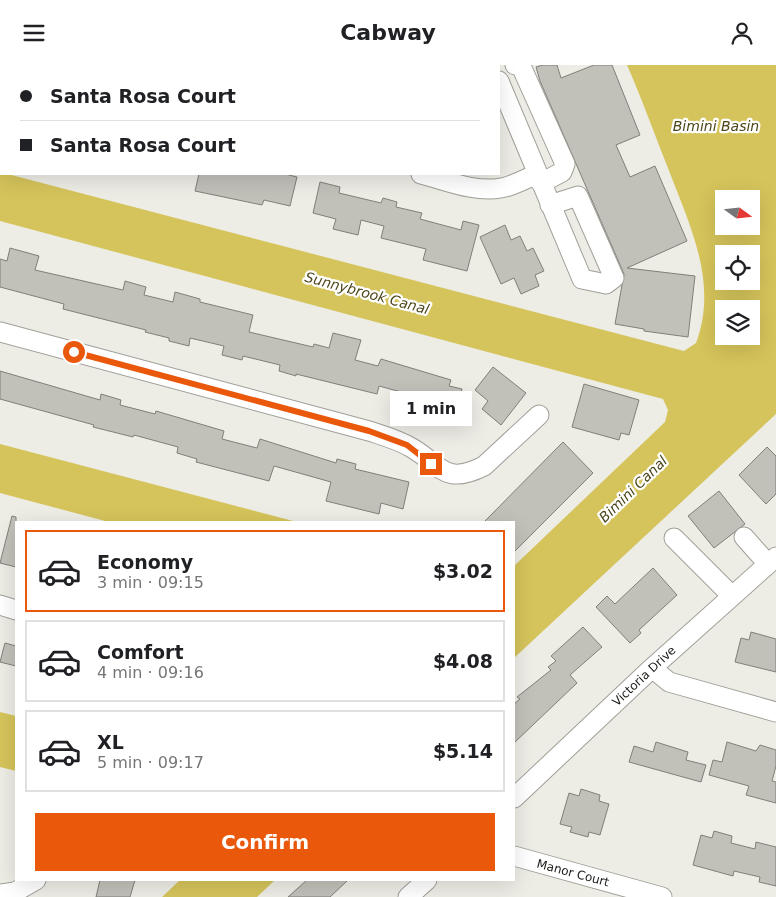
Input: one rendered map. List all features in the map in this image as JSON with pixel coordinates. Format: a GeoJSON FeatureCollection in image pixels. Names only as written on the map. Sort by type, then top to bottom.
{"type":"FeatureCollection","features":[{"type":"Feature","properties":{"kind":"street"},"geometry":{"type":"LineString","coordinates":[[424,175],[468,186],[494,189],[562,172],[566,164],[521,66],[514,65],[500,73]]}},
{"type":"Feature","properties":{"kind":"street"},"geometry":{"type":"LineString","coordinates":[[500,83],[550,205],[582,279],[606,284],[614,278],[578,196],[550,205]]}},
{"type":"Feature","properties":{"kind":"street"},"geometry":{"type":"LineString","coordinates":[[0,332],[369,431],[407,445],[437,468],[453,474],[473,471],[484,466],[538,415]]}},
{"type":"Feature","properties":{"kind":"street"},"geometry":{"type":"LineString","coordinates":[[744,537],[772,560]]}},
{"type":"Feature","properties":{"kind":"street"},"geometry":{"type":"LineString","coordinates":[[674,538],[732,596]]}},
{"type":"Feature","properties":{"kind":"street","name":"Victoria Drive"},"geometry":{"type":"LineString","coordinates":[[515,798],[652,668],[772,560]]}},
{"type":"Feature","properties":{"kind":"street"},"geometry":{"type":"LineString","coordinates":[[0,605],[15,610]]}},
{"type":"Feature","properties":{"kind":"street"},"geometry":{"type":"LineString","coordinates":[[652,668],[669,682],[776,712]]}},
{"type":"Feature","properties":{"kind":"street","name":"Manor Court"},"geometry":{"type":"LineString","coordinates":[[515,856],[662,897]]}},
{"type":"Feature","properties":{"kind":"street"},"geometry":{"type":"LineString","coordinates":[[0,894],[15,892],[34,881]]}},
{"type":"Feature","properties":{"kind":"street"},"geometry":{"type":"LineString","coordinates":[[408,897],[425,881]]}},
{"type":"Feature","properties":{"kind":"water"},"geometry":{"type":"Polygon","coordinates":[[[627,65],[776,65],[776,414],[515,657],[515,565],[665,422],[668,410],[663,399],[0,221],[0,175],[11,175],[684,351],[696,343],[702,320],[704,298],[703,276],[692,232],[627,65]]]}},
{"type":"Feature","properties":{"kind":"water"},"geometry":{"type":"Polygon","coordinates":[[[0,444],[293,521],[105,521],[0,493],[0,444]]]}},
{"type":"Feature","properties":{"kind":"water"},"geometry":{"type":"Polygon","coordinates":[[[0,712],[15,716],[15,771],[0,767],[0,712]]]}},
{"type":"Feature","properties":{"kind":"water"},"geometry":{"type":"Polygon","coordinates":[[[179,881],[274,881],[257,897],[162,897],[179,881]]]}},
{"type":"Feature","properties":{"kind":"building"},"geometry":{"type":"Polygon","coordinates":[[[557,65],[561,78],[594,65],[612,65],[640,135],[616,145],[630,177],[655,166],[687,241],[627,268],[695,276],[688,337],[644,331],[644,329],[615,324],[624,274],[540,81],[536,67],[557,65]]]}},
{"type":"Feature","properties":{"kind":"building"},"geometry":{"type":"Polygon","coordinates":[[[199,175],[289,175],[297,177],[290,206],[264,200],[262,205],[195,191],[199,175]]]}},
{"type":"Feature","properties":{"kind":"building"},"geometry":{"type":"Polygon","coordinates":[[[320,182],[340,187],[339,193],[381,203],[383,198],[397,202],[396,207],[422,213],[420,219],[461,230],[463,221],[479,225],[467,271],[423,260],[426,249],[381,238],[384,226],[361,220],[358,235],[333,229],[336,219],[313,213],[320,182]]]}},
{"type":"Feature","properties":{"kind":"building"},"geometry":{"type":"Polygon","coordinates":[[[505,225],[511,240],[520,236],[527,251],[533,248],[544,271],[535,275],[539,286],[521,294],[514,278],[501,284],[480,237],[505,225]]]}},
{"type":"Feature","properties":{"kind":"building"},"geometry":{"type":"Polygon","coordinates":[[[10,248],[39,256],[35,270],[123,290],[125,281],[146,287],[144,295],[173,302],[175,292],[200,299],[200,302],[253,315],[249,332],[313,347],[314,344],[329,348],[333,333],[361,340],[355,360],[378,366],[381,359],[451,380],[449,386],[462,389],[455,413],[414,401],[416,396],[379,386],[377,394],[279,371],[280,365],[243,356],[242,360],[222,355],[224,346],[190,338],[189,346],[169,341],[169,338],[145,332],[146,330],[63,309],[64,304],[0,287],[0,259],[7,261],[10,248]]]}},
{"type":"Feature","properties":{"kind":"building"},"geometry":{"type":"Polygon","coordinates":[[[493,367],[526,393],[501,425],[482,409],[488,401],[475,390],[493,367]]]}},
{"type":"Feature","properties":{"kind":"building"},"geometry":{"type":"Polygon","coordinates":[[[0,371],[100,400],[101,394],[121,400],[120,405],[155,414],[156,411],[224,431],[222,439],[257,448],[260,439],[336,463],[337,459],[356,464],[355,469],[409,482],[403,509],[381,503],[379,514],[326,501],[331,482],[274,466],[269,481],[196,462],[197,459],[177,453],[178,447],[134,435],[133,437],[93,427],[94,425],[0,399],[0,371]]]}},
{"type":"Feature","properties":{"kind":"building"},"geometry":{"type":"Polygon","coordinates":[[[584,384],[639,400],[629,435],[621,433],[619,440],[572,427],[584,384]]]}},
{"type":"Feature","properties":{"kind":"building"},"geometry":{"type":"Polygon","coordinates":[[[563,442],[593,473],[515,551],[515,521],[485,521],[563,442]]]}},
{"type":"Feature","properties":{"kind":"building"},"geometry":{"type":"Polygon","coordinates":[[[767,447],[776,456],[776,494],[766,504],[739,475],[767,447]]]}},
{"type":"Feature","properties":{"kind":"building"},"geometry":{"type":"Polygon","coordinates":[[[719,491],[745,524],[714,548],[688,516],[719,491]]]}},
{"type":"Feature","properties":{"kind":"building"},"geometry":{"type":"Polygon","coordinates":[[[12,516],[16,517],[15,567],[0,563],[12,516]]]}},
{"type":"Feature","properties":{"kind":"building"},"geometry":{"type":"Polygon","coordinates":[[[653,568],[677,595],[639,630],[641,633],[630,643],[596,607],[607,596],[615,604],[653,568]]]}},
{"type":"Feature","properties":{"kind":"building"},"geometry":{"type":"Polygon","coordinates":[[[583,627],[602,647],[570,675],[577,683],[515,742],[515,703],[520,699],[517,697],[551,670],[548,667],[556,661],[551,656],[583,627]]]}},
{"type":"Feature","properties":{"kind":"building"},"geometry":{"type":"Polygon","coordinates":[[[751,632],[776,639],[776,672],[735,662],[741,638],[749,640],[751,632]]]}},
{"type":"Feature","properties":{"kind":"building"},"geometry":{"type":"Polygon","coordinates":[[[5,643],[15,646],[15,666],[0,662],[5,643]]]}},
{"type":"Feature","properties":{"kind":"building"},"geometry":{"type":"Polygon","coordinates":[[[656,742],[688,752],[686,760],[706,765],[701,782],[629,762],[634,746],[653,752],[656,742]]]}},
{"type":"Feature","properties":{"kind":"building"},"geometry":{"type":"Polygon","coordinates":[[[727,742],[756,751],[760,745],[776,750],[776,766],[772,781],[776,782],[776,803],[746,795],[749,786],[709,775],[713,760],[722,762],[727,742]]]}},
{"type":"Feature","properties":{"kind":"building"},"geometry":{"type":"Polygon","coordinates":[[[581,789],[600,795],[599,801],[609,804],[600,835],[589,832],[588,837],[570,832],[572,827],[560,824],[569,793],[579,796],[581,789]]]}},
{"type":"Feature","properties":{"kind":"building"},"geometry":{"type":"Polygon","coordinates":[[[714,831],[732,836],[731,843],[755,849],[756,842],[776,847],[776,886],[759,882],[760,877],[734,871],[733,876],[693,865],[701,835],[712,838],[714,831]]]}},
{"type":"Feature","properties":{"kind":"building"},"geometry":{"type":"Polygon","coordinates":[[[100,881],[135,881],[130,897],[96,897],[100,881]]]}},
{"type":"Feature","properties":{"kind":"building"},"geometry":{"type":"Polygon","coordinates":[[[306,881],[347,881],[330,897],[288,897],[306,881]]]}},
{"type":"Feature","properties":{"kind":"route"},"geometry":{"type":"LineString","coordinates":[[74,352],[369,431],[407,445],[431,464]]}},
{"type":"Feature","properties":{"kind":"water label","name":"Bimini Basin"},"geometry":{"type":"Point","coordinates":[716,126]}},
{"type":"Feature","properties":{"kind":"water label","name":"Sunnybrook Canal"},"geometry":{"type":"Point","coordinates":[367,293]}},
{"type":"Feature","properties":{"kind":"water label","name":"Bimini Canal"},"geometry":{"type":"Point","coordinates":[633,489]}}]}
